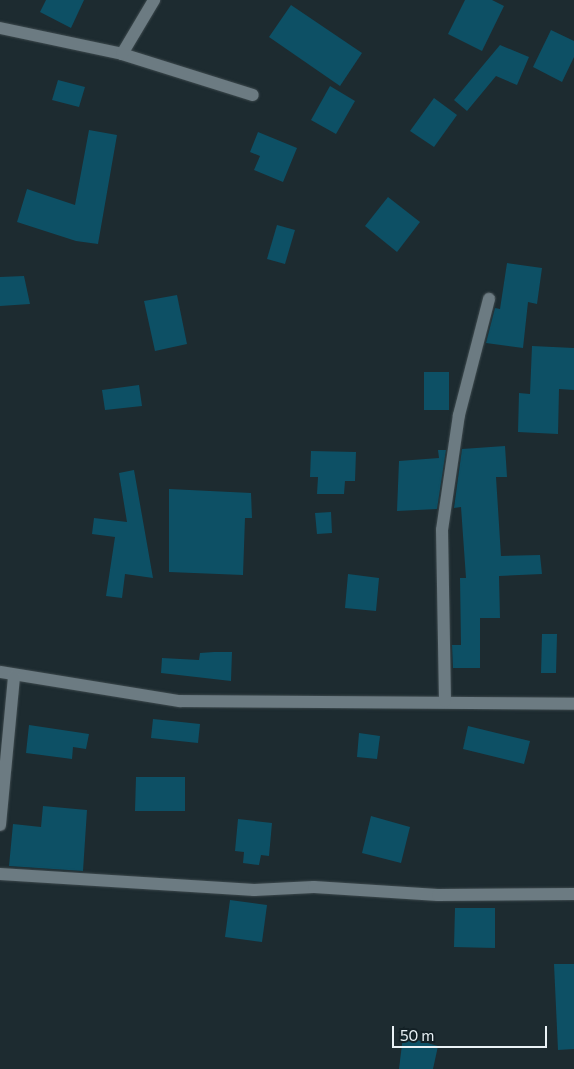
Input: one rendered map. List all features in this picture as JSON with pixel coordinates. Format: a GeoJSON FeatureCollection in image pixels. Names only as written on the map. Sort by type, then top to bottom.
{"type":"FeatureCollection","features":[{"type":"Feature","properties":{"kind":"street"},"geometry":{"type":"LineString","coordinates":[[122,54],[154,0]]}},
{"type":"Feature","properties":{"kind":"street"},"geometry":{"type":"LineString","coordinates":[[0,28],[122,54],[253,95]]}},
{"type":"Feature","properties":{"kind":"street"},"geometry":{"type":"LineString","coordinates":[[445,701],[442,530],[459,415],[489,299]]}},
{"type":"Feature","properties":{"kind":"street"},"geometry":{"type":"LineString","coordinates":[[0,672],[14,677],[180,701],[445,701],[574,704]]}},
{"type":"Feature","properties":{"kind":"street"},"geometry":{"type":"LineString","coordinates":[[0,825],[14,677]]}},
{"type":"Feature","properties":{"kind":"street"},"geometry":{"type":"LineString","coordinates":[[0,874],[254,890],[314,887],[438,895],[574,894]]}},
{"type":"Feature","properties":{"kind":"building"},"geometry":{"type":"Polygon","coordinates":[[[46,0],[84,0],[71,28],[40,12],[46,0]]]}},
{"type":"Feature","properties":{"kind":"building"},"geometry":{"type":"Polygon","coordinates":[[[465,0],[492,0],[504,6],[482,51],[448,34],[465,0]]]}},
{"type":"Feature","properties":{"kind":"building"},"geometry":{"type":"Polygon","coordinates":[[[291,5],[362,53],[340,86],[269,37],[291,5]]]}},
{"type":"Feature","properties":{"kind":"building"},"geometry":{"type":"Polygon","coordinates":[[[551,30],[574,41],[574,57],[562,82],[533,67],[551,30]]]}},
{"type":"Feature","properties":{"kind":"building"},"geometry":{"type":"Polygon","coordinates":[[[500,45],[529,57],[517,85],[496,76],[467,111],[454,100],[500,45]]]}},
{"type":"Feature","properties":{"kind":"building"},"geometry":{"type":"Polygon","coordinates":[[[58,80],[85,87],[79,107],[52,100],[58,80]]]}},
{"type":"Feature","properties":{"kind":"building"},"geometry":{"type":"Polygon","coordinates":[[[330,86],[355,101],[336,134],[311,120],[330,86]]]}},
{"type":"Feature","properties":{"kind":"building"},"geometry":{"type":"Polygon","coordinates":[[[434,98],[457,115],[434,147],[410,131],[434,98]]]}},
{"type":"Feature","properties":{"kind":"building"},"geometry":{"type":"Polygon","coordinates":[[[89,130],[117,135],[98,244],[76,241],[17,222],[27,189],[75,205],[89,130]]]}},
{"type":"Feature","properties":{"kind":"building"},"geometry":{"type":"Polygon","coordinates":[[[258,132],[297,148],[283,182],[254,170],[260,156],[250,152],[258,132]]]}},
{"type":"Feature","properties":{"kind":"building"},"geometry":{"type":"Polygon","coordinates":[[[388,197],[420,222],[397,252],[365,226],[388,197]]]}},
{"type":"Feature","properties":{"kind":"building"},"geometry":{"type":"Polygon","coordinates":[[[277,225],[295,230],[285,264],[267,259],[277,225]]]}},
{"type":"Feature","properties":{"kind":"building"},"geometry":{"type":"Polygon","coordinates":[[[507,263],[542,268],[537,304],[528,302],[523,348],[486,343],[495,308],[500,309],[507,263]]]}},
{"type":"Feature","properties":{"kind":"building"},"geometry":{"type":"Polygon","coordinates":[[[24,276],[30,304],[0,306],[0,277],[24,276]]]}},
{"type":"Feature","properties":{"kind":"building"},"geometry":{"type":"Polygon","coordinates":[[[177,295],[187,344],[155,351],[144,301],[177,295]]]}},
{"type":"Feature","properties":{"kind":"building"},"geometry":{"type":"Polygon","coordinates":[[[532,346],[574,348],[574,390],[559,389],[558,434],[518,432],[519,393],[530,394],[532,346]]]}},
{"type":"Feature","properties":{"kind":"building"},"geometry":{"type":"Polygon","coordinates":[[[424,372],[449,372],[449,410],[424,410],[424,372]]]}},
{"type":"Feature","properties":{"kind":"building"},"geometry":{"type":"Polygon","coordinates":[[[139,385],[142,406],[105,410],[102,390],[139,385]]]}},
{"type":"Feature","properties":{"kind":"building"},"geometry":{"type":"Polygon","coordinates":[[[505,446],[507,477],[496,477],[501,556],[540,555],[542,574],[499,576],[500,618],[480,618],[480,668],[453,668],[452,645],[461,645],[460,578],[466,578],[461,507],[454,508],[462,449],[505,446]]]}},
{"type":"Feature","properties":{"kind":"building"},"geometry":{"type":"Polygon","coordinates":[[[438,450],[446,450],[437,509],[397,511],[399,461],[439,458],[438,450]]]}},
{"type":"Feature","properties":{"kind":"building"},"geometry":{"type":"Polygon","coordinates":[[[311,451],[356,452],[355,481],[345,481],[344,494],[317,494],[318,477],[310,477],[311,451]]]}},
{"type":"Feature","properties":{"kind":"building"},"geometry":{"type":"Polygon","coordinates":[[[134,470],[153,578],[125,574],[122,598],[106,596],[115,537],[92,534],[94,518],[127,522],[119,473],[134,470]]]}},
{"type":"Feature","properties":{"kind":"building"},"geometry":{"type":"Polygon","coordinates":[[[169,489],[251,493],[252,518],[245,518],[243,575],[169,572],[169,489]]]}},
{"type":"Feature","properties":{"kind":"building"},"geometry":{"type":"Polygon","coordinates":[[[331,512],[332,533],[317,534],[315,513],[331,512]]]}},
{"type":"Feature","properties":{"kind":"building"},"geometry":{"type":"Polygon","coordinates":[[[348,574],[379,578],[376,611],[345,608],[348,574]]]}},
{"type":"Feature","properties":{"kind":"building"},"geometry":{"type":"Polygon","coordinates":[[[542,634],[557,634],[556,673],[541,673],[542,634]]]}},
{"type":"Feature","properties":{"kind":"building"},"geometry":{"type":"Polygon","coordinates":[[[232,652],[231,681],[161,673],[162,658],[199,660],[200,653],[232,652]]]}},
{"type":"Feature","properties":{"kind":"building"},"geometry":{"type":"Polygon","coordinates":[[[153,719],[200,724],[198,743],[151,738],[153,719]]]}},
{"type":"Feature","properties":{"kind":"building"},"geometry":{"type":"Polygon","coordinates":[[[29,725],[89,734],[86,749],[73,747],[72,759],[26,753],[29,725]]]}},
{"type":"Feature","properties":{"kind":"building"},"geometry":{"type":"Polygon","coordinates":[[[468,726],[530,741],[524,764],[463,749],[468,726]]]}},
{"type":"Feature","properties":{"kind":"building"},"geometry":{"type":"Polygon","coordinates":[[[359,733],[380,736],[377,759],[357,757],[359,733]]]}},
{"type":"Feature","properties":{"kind":"building"},"geometry":{"type":"Polygon","coordinates":[[[136,777],[185,777],[185,811],[135,811],[136,777]]]}},
{"type":"Feature","properties":{"kind":"building"},"geometry":{"type":"Polygon","coordinates":[[[43,806],[87,810],[83,871],[9,866],[13,824],[41,827],[43,806]]]}},
{"type":"Feature","properties":{"kind":"building"},"geometry":{"type":"Polygon","coordinates":[[[371,816],[410,827],[401,863],[362,853],[371,816]]]}},
{"type":"Feature","properties":{"kind":"building"},"geometry":{"type":"Polygon","coordinates":[[[238,819],[272,823],[269,856],[261,855],[259,865],[243,863],[244,852],[235,851],[238,819]]]}},
{"type":"Feature","properties":{"kind":"building"},"geometry":{"type":"Polygon","coordinates":[[[230,900],[267,905],[262,942],[225,937],[230,900]]]}},
{"type":"Feature","properties":{"kind":"building"},"geometry":{"type":"Polygon","coordinates":[[[455,908],[495,908],[495,948],[454,947],[455,908]]]}},
{"type":"Feature","properties":{"kind":"building"},"geometry":{"type":"Polygon","coordinates":[[[554,964],[574,964],[574,1049],[558,1050],[554,964]]]}},
{"type":"Feature","properties":{"kind":"building"},"geometry":{"type":"Polygon","coordinates":[[[403,1036],[438,1046],[433,1069],[399,1069],[403,1036]]]}}]}
